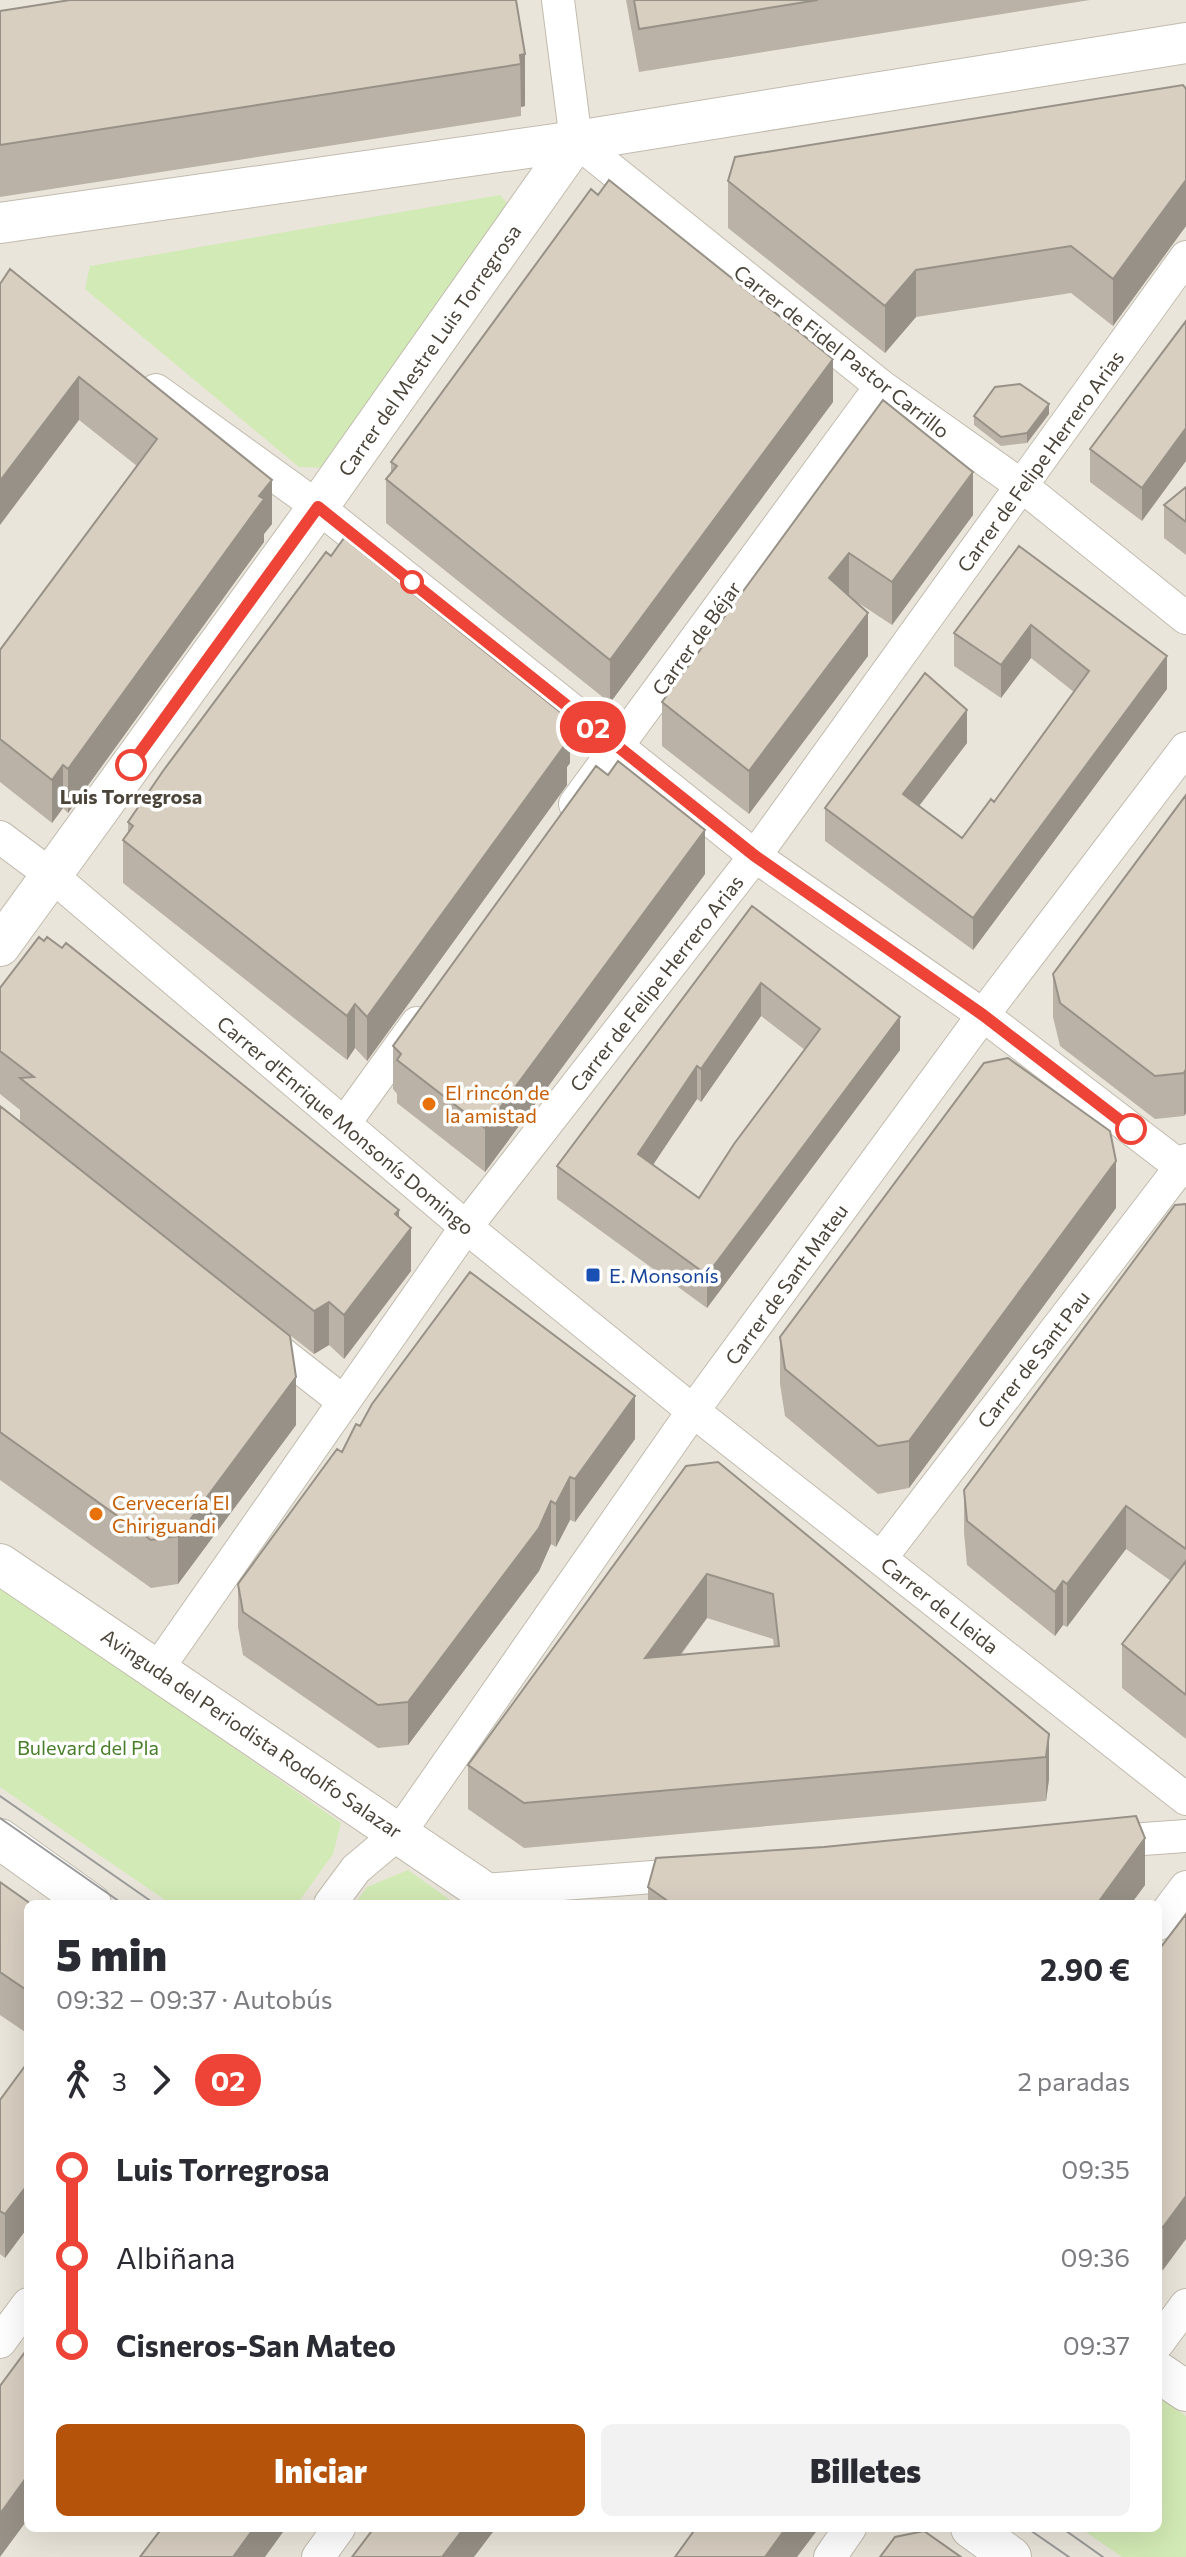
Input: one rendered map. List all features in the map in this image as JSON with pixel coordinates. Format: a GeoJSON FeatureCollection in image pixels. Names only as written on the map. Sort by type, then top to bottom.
{"type":"FeatureCollection","features":[{"type":"Feature","properties":{"kind":"street"},"geometry":{"type":"LineString","coordinates":[[558,0],[576,141]]}},
{"type":"Feature","properties":{"kind":"street"},"geometry":{"type":"LineString","coordinates":[[0,223],[576,141],[1186,43]]}},
{"type":"Feature","properties":{"kind":"street","name":"Carrer de Fidel Pastor Carrillo"},"geometry":{"type":"LineString","coordinates":[[576,141],[881,386],[1022,486],[1186,618]]}},
{"type":"Feature","properties":{"kind":"street","name":"Carrer del Mestre Luis Torregrosa"},"geometry":{"type":"LineString","coordinates":[[0,946],[318,507],[576,141]]}},
{"type":"Feature","properties":{"kind":"street","name":"Carrer de Felipe Herrero Arias"},"geometry":{"type":"LineString","coordinates":[[156,1671],[466,1227],[755,856],[1186,257]]}},
{"type":"Feature","properties":{"kind":"street"},"geometry":{"type":"LineString","coordinates":[[126,368],[318,507],[755,856],[983,1015],[1184,1166]]}},
{"type":"Feature","properties":{"kind":"street","name":"Carrer de Béjar"},"geometry":{"type":"LineString","coordinates":[[553,834],[881,386]]}},
{"type":"Feature","properties":{"kind":"street","name":"Carrer de Sant Mateu"},"geometry":{"type":"LineString","coordinates":[[333,1900],[356,1869],[400,1832],[693,1411],[983,1015],[1186,748]]}},
{"type":"Feature","properties":{"kind":"street","name":"Carrer d'Enrique Monsonís Domingo"},"geometry":{"type":"LineString","coordinates":[[0,837],[51,875],[466,1227],[693,1411]]}},
{"type":"Feature","properties":{"kind":"street"},"geometry":{"type":"LineString","coordinates":[[344,1124],[435,998]]}},
{"type":"Feature","properties":{"kind":"street","name":"Carrer de Sant Pau"},"geometry":{"type":"LineString","coordinates":[[881,1558],[1184,1166]]}},
{"type":"Feature","properties":{"kind":"street"},"geometry":{"type":"LineString","coordinates":[[233,1315],[344,1402]]}},
{"type":"Feature","properties":{"kind":"street","name":"Carrer de Lleida"},"geometry":{"type":"LineString","coordinates":[[693,1411],[1186,1799]]}},
{"type":"Feature","properties":{"kind":"street","name":"Avinguda del Periodista Rodolfo Salazar"},"geometry":{"type":"LineString","coordinates":[[0,1564],[493,1897]]}},
{"type":"Feature","properties":{"kind":"street"},"geometry":{"type":"LineString","coordinates":[[1077,1844],[1186,1836]]}},
{"type":"Feature","properties":{"kind":"street"},"geometry":{"type":"LineString","coordinates":[[0,1839],[85,1900]]}},
{"type":"Feature","properties":{"kind":"street"},"geometry":{"type":"LineString","coordinates":[[493,1897],[717,1872]]}},
{"type":"Feature","properties":{"kind":"street"},"geometry":{"type":"LineString","coordinates":[[1162,1919],[1186,1887]]}},
{"type":"Feature","properties":{"kind":"street"},"geometry":{"type":"LineString","coordinates":[[1162,2338],[1186,2305]]}},
{"type":"Feature","properties":{"kind":"street"},"geometry":{"type":"LineString","coordinates":[[0,2342],[24,2309]]}},
{"type":"Feature","properties":{"kind":"street"},"geometry":{"type":"LineString","coordinates":[[1162,2375],[1186,2391]]}},
{"type":"Feature","properties":{"kind":"street"},"geometry":{"type":"LineString","coordinates":[[318,2557],[336,2532]]}},
{"type":"Feature","properties":{"kind":"street"},"geometry":{"type":"LineString","coordinates":[[830,2557],[847,2532]]}},
{"type":"Feature","properties":{"kind":"street"},"geometry":{"type":"LineString","coordinates":[[977,2532],[1011,2557]]}},
{"type":"Feature","properties":{"kind":"shaded area"},"geometry":{"type":"Polygon","coordinates":[[[0,0],[1186,0],[1186,2557],[0,2557],[0,0]]]}},
{"type":"Feature","properties":{"kind":"green space"},"geometry":{"type":"Polygon","coordinates":[[[500,195],[517,215],[330,468],[299,467],[85,289],[90,266],[500,195]]]}},
{"type":"Feature","properties":{"kind":"green space","name":"Bulevard del Pla"},"geometry":{"type":"Polygon","coordinates":[[[0,1584],[341,1823],[333,1854],[300,1900],[165,1900],[0,1787],[0,1584]]]}},
{"type":"Feature","properties":{"kind":"green space"},"geometry":{"type":"Polygon","coordinates":[[[408,1870],[450,1900],[358,1900],[367,1887],[408,1870]]]}},
{"type":"Feature","properties":{"kind":"green space"},"geometry":{"type":"Polygon","coordinates":[[[1162,2399],[1186,2416],[1186,2557],[1122,2557],[1086,2532],[1162,2532],[1162,2399]]]}},
{"type":"Feature","properties":{"kind":"building"},"geometry":{"type":"Polygon","coordinates":[[[70,0],[516,0],[525,54],[520,55],[521,64],[0,145],[0,11],[70,0]]]}},
{"type":"Feature","properties":{"kind":"building"},"geometry":{"type":"Polygon","coordinates":[[[634,0],[818,0],[639,29],[634,0]]]}},
{"type":"Feature","properties":{"kind":"building"},"geometry":{"type":"Polygon","coordinates":[[[1183,85],[1186,89],[1186,180],[1113,279],[1071,246],[916,270],[885,306],[728,181],[735,157],[1183,85]]]}},
{"type":"Feature","properties":{"kind":"building"},"geometry":{"type":"Polygon","coordinates":[[[609,180],[833,359],[610,660],[386,479],[397,466],[391,462],[591,189],[598,195],[609,180]]]}},
{"type":"Feature","properties":{"kind":"building"},"geometry":{"type":"Polygon","coordinates":[[[10,269],[272,480],[259,496],[264,499],[68,769],[63,765],[52,780],[0,739],[0,650],[157,439],[79,377],[0,481],[0,284],[10,269]]]}},
{"type":"Feature","properties":{"kind":"building"},"geometry":{"type":"Polygon","coordinates":[[[1186,321],[1186,428],[1142,488],[1090,449],[1186,321]]]}},
{"type":"Feature","properties":{"kind":"building"},"geometry":{"type":"Polygon","coordinates":[[[1020,384],[1049,404],[1027,433],[1001,437],[974,416],[995,387],[1020,384]]]}},
{"type":"Feature","properties":{"kind":"building"},"geometry":{"type":"Polygon","coordinates":[[[883,400],[973,472],[892,582],[849,553],[829,578],[868,613],[749,771],[662,702],[883,400]]]}},
{"type":"Feature","properties":{"kind":"building"},"geometry":{"type":"Polygon","coordinates":[[[1186,487],[1186,522],[1164,505],[1186,487]]]}},
{"type":"Feature","properties":{"kind":"building"},"geometry":{"type":"Polygon","coordinates":[[[344,538],[570,720],[558,734],[567,742],[367,1017],[355,1004],[347,1016],[123,840],[133,826],[128,822],[163,771],[326,552],[331,556],[344,538]]]}},
{"type":"Feature","properties":{"kind":"building"},"geometry":{"type":"Polygon","coordinates":[[[1019,546],[1167,656],[973,918],[825,808],[925,673],[967,710],[903,794],[962,838],[991,799],[994,802],[1089,671],[1031,625],[1001,665],[954,633],[1019,546]]]}},
{"type":"Feature","properties":{"kind":"building"},"geometry":{"type":"Polygon","coordinates":[[[618,761],[705,830],[485,1128],[397,1060],[401,1054],[393,1046],[596,766],[608,775],[618,761]]]}},
{"type":"Feature","properties":{"kind":"building"},"geometry":{"type":"Polygon","coordinates":[[[1186,795],[1186,1069],[1184,1073],[1155,1076],[1060,1003],[1053,974],[1186,795]]]}},
{"type":"Feature","properties":{"kind":"building"},"geometry":{"type":"Polygon","coordinates":[[[752,906],[900,1017],[707,1275],[557,1166],[752,906]],[[761,983],[701,1069],[697,1066],[638,1154],[699,1198],[734,1144],[820,1029],[761,983]]]}},
{"type":"Feature","properties":{"kind":"building"},"geometry":{"type":"Polygon","coordinates":[[[39,937],[44,941],[47,937],[62,948],[66,943],[399,1210],[395,1214],[411,1228],[344,1315],[329,1302],[314,1311],[20,1078],[34,1077],[0,1051],[0,988],[39,937]]]}},
{"type":"Feature","properties":{"kind":"building"},"geometry":{"type":"Polygon","coordinates":[[[1008,1058],[1110,1131],[1116,1161],[909,1441],[878,1446],[785,1369],[780,1337],[984,1063],[1008,1058]]]}},
{"type":"Feature","properties":{"kind":"building"},"geometry":{"type":"Polygon","coordinates":[[[0,1106],[290,1336],[296,1377],[178,1536],[151,1540],[0,1432],[0,1106]]]}},
{"type":"Feature","properties":{"kind":"building"},"geometry":{"type":"Polygon","coordinates":[[[1186,1204],[1186,1549],[1126,1506],[1067,1584],[1063,1581],[1055,1592],[967,1521],[964,1490],[1175,1205],[1186,1204]]]}},
{"type":"Feature","properties":{"kind":"building"},"geometry":{"type":"Polygon","coordinates":[[[470,1272],[635,1396],[575,1479],[570,1477],[556,1504],[551,1501],[539,1528],[408,1702],[378,1705],[243,1612],[238,1584],[337,1449],[342,1452],[356,1424],[360,1426],[372,1404],[470,1272]]]}},
{"type":"Feature","properties":{"kind":"building"},"geometry":{"type":"Polygon","coordinates":[[[718,1462],[1049,1734],[1046,1757],[524,1803],[468,1765],[686,1466],[718,1462]],[[707,1574],[645,1658],[779,1646],[773,1594],[707,1574]]]}},
{"type":"Feature","properties":{"kind":"building"},"geometry":{"type":"Polygon","coordinates":[[[1186,1561],[1186,1695],[1122,1644],[1186,1561]]]}},
{"type":"Feature","properties":{"kind":"building"},"geometry":{"type":"Polygon","coordinates":[[[1136,1816],[1145,1838],[1100,1900],[666,1900],[648,1887],[656,1858],[824,1847],[1136,1816]]]}},
{"type":"Feature","properties":{"kind":"building"},"geometry":{"type":"Polygon","coordinates":[[[0,1882],[25,1900],[24,1988],[0,1972],[0,1882]]]}},
{"type":"Feature","properties":{"kind":"building"},"geometry":{"type":"Polygon","coordinates":[[[1186,1914],[1186,2196],[1163,2227],[1162,2227],[1162,1946],[1186,1914]]]}},
{"type":"Feature","properties":{"kind":"building"},"geometry":{"type":"Polygon","coordinates":[[[24,2067],[24,2189],[5,2214],[0,2211],[0,2100],[24,2067]]]}},
{"type":"Feature","properties":{"kind":"building"},"geometry":{"type":"Polygon","coordinates":[[[24,2353],[24,2481],[0,2514],[0,2386],[24,2353]]]}},
{"type":"Feature","properties":{"kind":"building"},"geometry":{"type":"Polygon","coordinates":[[[159,2532],[251,2532],[233,2557],[140,2557],[159,2532]]]}},
{"type":"Feature","properties":{"kind":"building"},"geometry":{"type":"Polygon","coordinates":[[[371,2532],[461,2532],[442,2557],[352,2557],[371,2532]]]}},
{"type":"Feature","properties":{"kind":"building"},"geometry":{"type":"Polygon","coordinates":[[[693,2532],[783,2532],[765,2557],[675,2557],[693,2532]]]}},
{"type":"Feature","properties":{"kind":"building"},"geometry":{"type":"Polygon","coordinates":[[[925,2532],[961,2557],[880,2557],[895,2537],[925,2532]]]}},
{"type":"Feature","properties":{"kind":"tram line"},"geometry":{"type":"LineString","coordinates":[[0,1796],[149,1900]]}},
{"type":"Feature","properties":{"kind":"tram line"},"geometry":{"type":"LineString","coordinates":[[0,1818],[117,1900]]}},
{"type":"Feature","properties":{"kind":"tram line"},"geometry":{"type":"LineString","coordinates":[[1033,2532],[1069,2557]]}},
{"type":"Feature","properties":{"kind":"tram line"},"geometry":{"type":"LineString","coordinates":[[1068,2532],[1103,2557]]}},
{"type":"Feature","properties":{"kind":"bus line","name":"02"},"geometry":{"type":"LineString","coordinates":[[131,765],[318,507],[755,856],[983,1015],[1131,1129]]}},
{"type":"Feature","properties":{"kind":"place","name":"Luis Torregrosa"},"geometry":{"type":"Point","coordinates":[131,765]}},
{"type":"Feature","properties":{"kind":"place","name":"El rincón de la amistad"},"geometry":{"type":"Point","coordinates":[429,1104]}},
{"type":"Feature","properties":{"kind":"place","name":"E. Monsonís"},"geometry":{"type":"Point","coordinates":[593,1275]}},
{"type":"Feature","properties":{"kind":"place","name":"Cervecería El Chiriguandi"},"geometry":{"type":"Point","coordinates":[96,1514]}}]}
